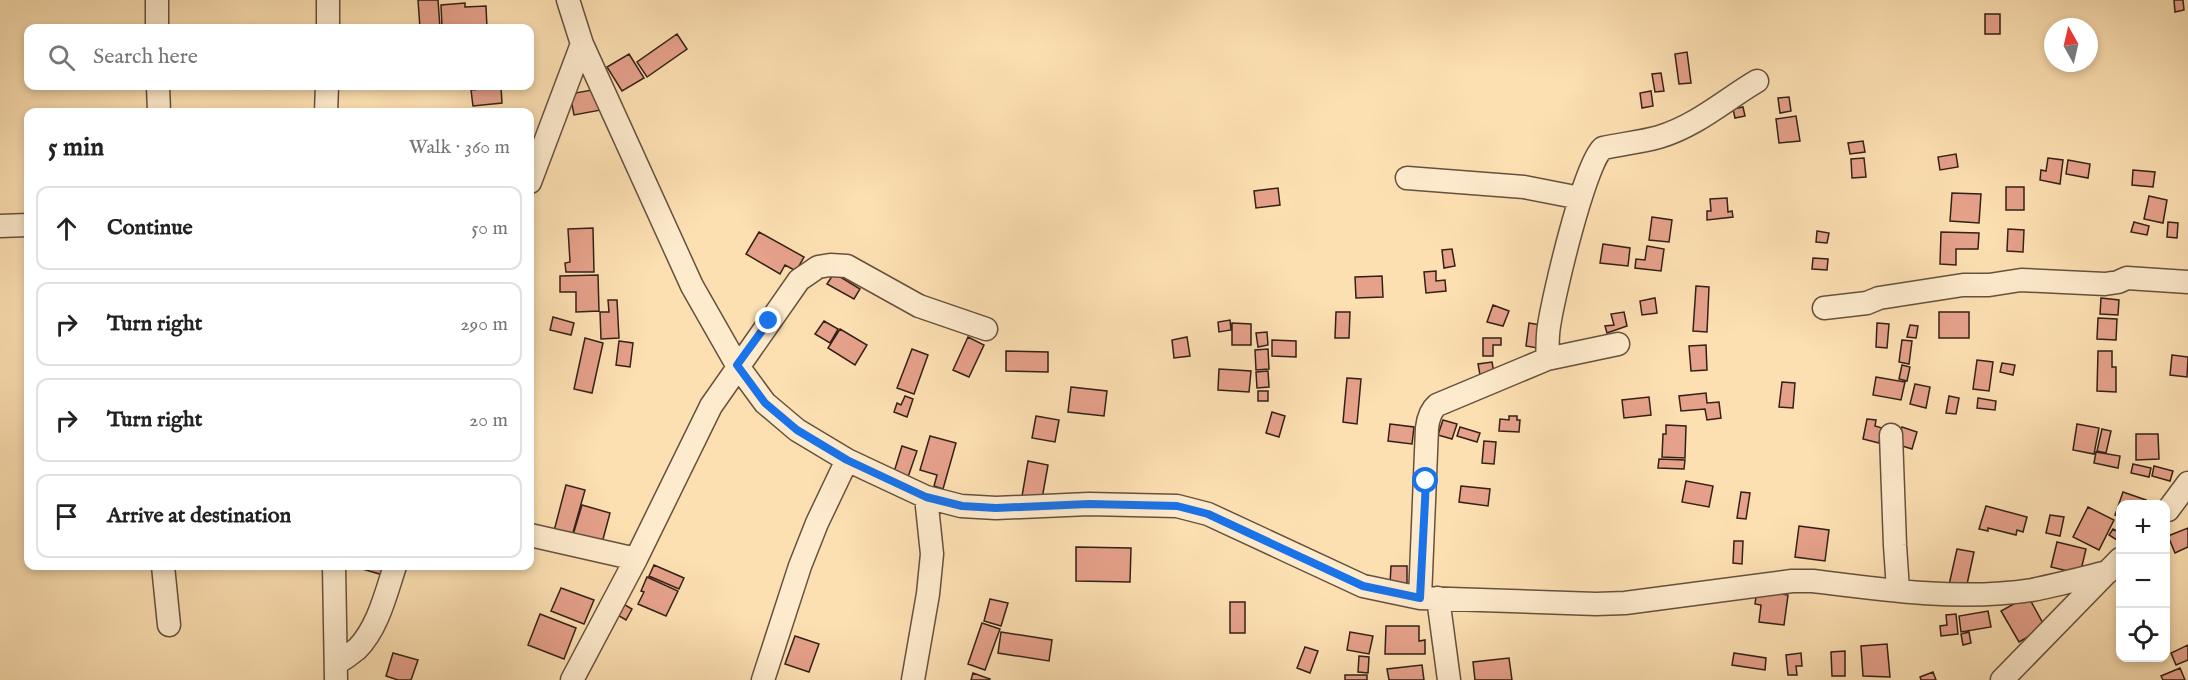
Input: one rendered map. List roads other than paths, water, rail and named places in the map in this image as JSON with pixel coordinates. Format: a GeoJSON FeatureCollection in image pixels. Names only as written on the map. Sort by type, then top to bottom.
{"type":"FeatureCollection","features":[{"type":"Feature","properties":{"kind":"street"},"geometry":{"type":"LineString","coordinates":[[157,0],[157,24]]}},
{"type":"Feature","properties":{"kind":"street"},"geometry":{"type":"LineString","coordinates":[[328,0],[328,24]]}},
{"type":"Feature","properties":{"kind":"street"},"geometry":{"type":"LineString","coordinates":[[568,0],[582,44],[692,286],[737,365],[765,403],[797,430],[847,460],[926,497],[962,506],[996,508],[1089,504],[1177,506],[1208,514],[1363,586],[1429,598],[1625,603],[1791,581],[1813,581],[1945,594],[1986,594],[2032,590],[2114,565]]}},
{"type":"Feature","properties":{"kind":"street"},"geometry":{"type":"LineString","coordinates":[[534,171],[582,44]]}},
{"type":"Feature","properties":{"kind":"street"},"geometry":{"type":"LineString","coordinates":[[1547,359],[1549,326],[1580,198],[1598,152],[1604,148],[1658,137],[1678,129],[1706,115],[1757,81]]}},
{"type":"Feature","properties":{"kind":"street"},"geometry":{"type":"LineString","coordinates":[[158,90],[159,108]]}},
{"type":"Feature","properties":{"kind":"street"},"geometry":{"type":"LineString","coordinates":[[326,108],[327,90]]}},
{"type":"Feature","properties":{"kind":"street"},"geometry":{"type":"LineString","coordinates":[[1407,178],[1524,187],[1580,198]]}},
{"type":"Feature","properties":{"kind":"street"},"geometry":{"type":"LineString","coordinates":[[0,226],[24,225]]}},
{"type":"Feature","properties":{"kind":"street"},"geometry":{"type":"LineString","coordinates":[[572,680],[636,559],[711,406],[737,365],[799,280],[818,267],[847,266],[919,306],[986,328]]}},
{"type":"Feature","properties":{"kind":"street"},"geometry":{"type":"LineString","coordinates":[[1824,308],[1867,303],[1879,298],[1963,285],[1989,285],[2021,280],[2105,284],[2127,278],[2188,282]]}},
{"type":"Feature","properties":{"kind":"street"},"geometry":{"type":"LineString","coordinates":[[1449,680],[1429,598],[1427,428],[1430,413],[1437,405],[1547,359],[1618,344]]}},
{"type":"Feature","properties":{"kind":"street"},"geometry":{"type":"LineString","coordinates":[[1891,435],[1894,545],[1898,590]]}},
{"type":"Feature","properties":{"kind":"street"},"geometry":{"type":"LineString","coordinates":[[763,680],[800,566],[817,523],[847,460]]}},
{"type":"Feature","properties":{"kind":"street"},"geometry":{"type":"LineString","coordinates":[[2174,509],[2188,483]]}},
{"type":"Feature","properties":{"kind":"street"},"geometry":{"type":"LineString","coordinates":[[913,680],[928,594],[932,554],[926,497]]}},
{"type":"Feature","properties":{"kind":"street"},"geometry":{"type":"LineString","coordinates":[[534,536],[636,559]]}},
{"type":"Feature","properties":{"kind":"street"},"geometry":{"type":"LineString","coordinates":[[2002,680],[2114,565]]}},
{"type":"Feature","properties":{"kind":"street"},"geometry":{"type":"LineString","coordinates":[[163,570],[169,625]]}},
{"type":"Feature","properties":{"kind":"street"},"geometry":{"type":"LineString","coordinates":[[334,570],[337,672]]}},
{"type":"Feature","properties":{"kind":"street"},"geometry":{"type":"LineString","coordinates":[[337,672],[358,648],[370,629],[381,608],[394,570]]}}]}
